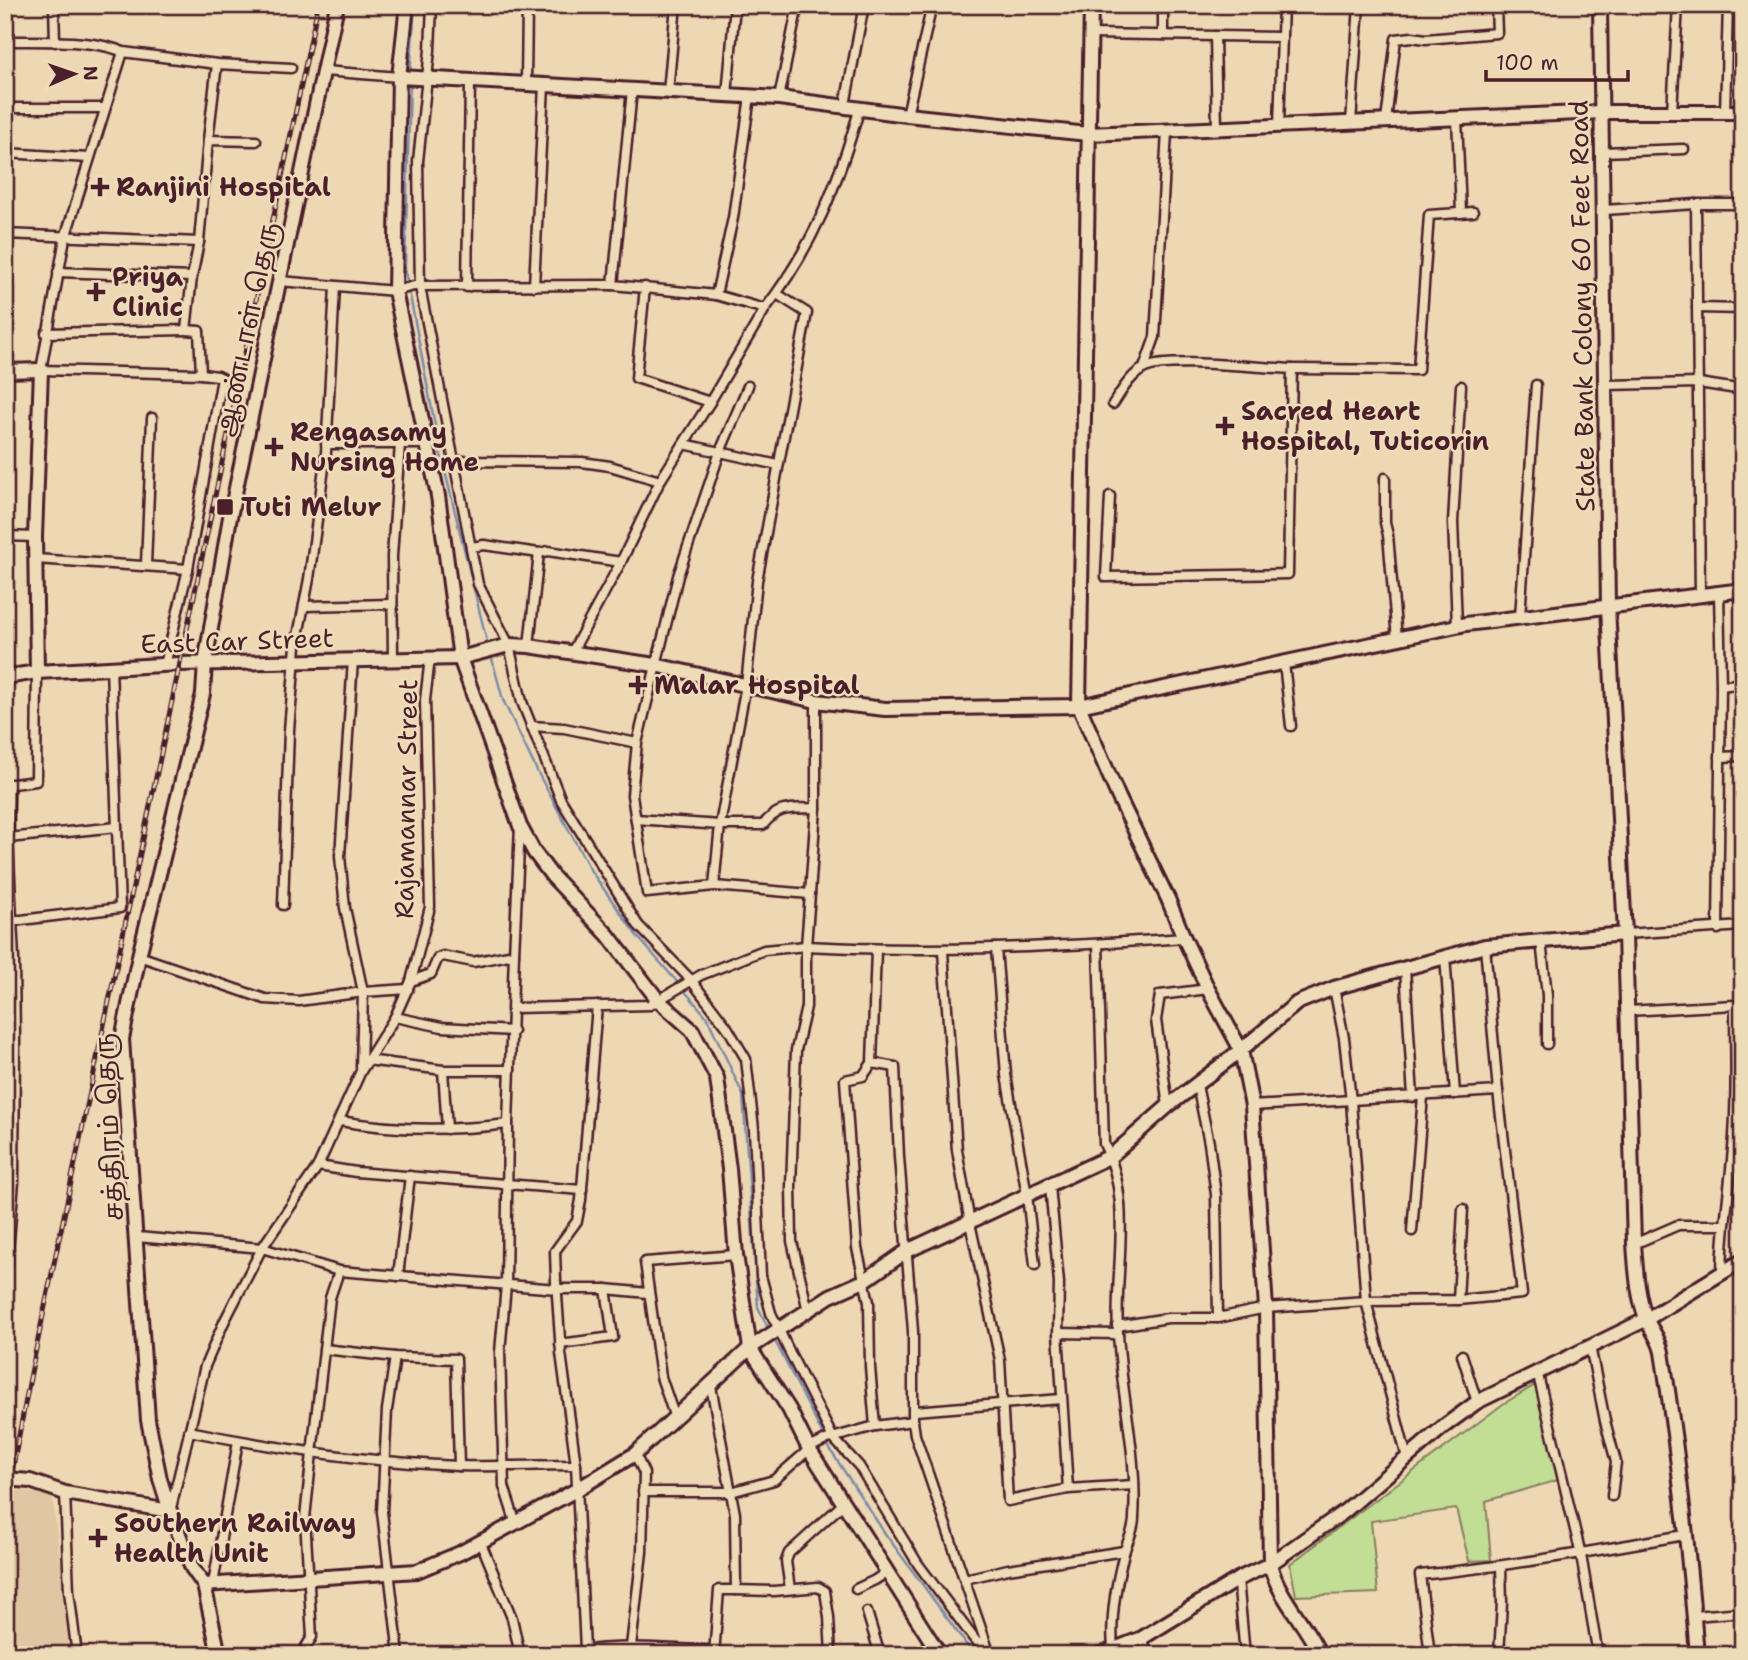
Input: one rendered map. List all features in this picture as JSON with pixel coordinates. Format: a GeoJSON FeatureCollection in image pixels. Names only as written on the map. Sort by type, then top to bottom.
{"type":"FeatureCollection","features":[{"type":"Feature","properties":{"kind":"street"},"geometry":{"type":"LineString","coordinates":[[54,5],[55,42]]}},
{"type":"Feature","properties":{"kind":"street","name":"ஆண்டாள் தெரு"},"geometry":{"type":"LineString","coordinates":[[205,663],[230,517],[337,5]]}},
{"type":"Feature","properties":{"kind":"street"},"geometry":{"type":"LineString","coordinates":[[407,5],[418,161],[417,287],[478,584],[505,646],[522,702],[561,800],[638,925],[727,1027],[746,1059],[754,1129],[761,1276],[778,1332],[831,1438],[859,1466],[918,1564],[975,1640],[990,1654]]}},
{"type":"Feature","properties":{"kind":"street"},"geometry":{"type":"LineString","coordinates":[[432,5],[412,78],[398,290],[438,496],[465,656],[520,825],[534,852],[552,876],[608,934],[662,999],[692,1030],[717,1078],[729,1169],[736,1255],[752,1347],[843,1504],[940,1655]]}},
{"type":"Feature","properties":{"kind":"street"},"geometry":{"type":"LineString","coordinates":[[526,84],[527,5]]}},
{"type":"Feature","properties":{"kind":"street"},"geometry":{"type":"LineString","coordinates":[[668,92],[676,5]]}},
{"type":"Feature","properties":{"kind":"street"},"geometry":{"type":"LineString","coordinates":[[727,95],[735,5]]}},
{"type":"Feature","properties":{"kind":"street"},"geometry":{"type":"LineString","coordinates":[[779,98],[798,5]]}},
{"type":"Feature","properties":{"kind":"street"},"geometry":{"type":"LineString","coordinates":[[845,105],[864,5]]}},
{"type":"Feature","properties":{"kind":"street"},"geometry":{"type":"LineString","coordinates":[[907,115],[932,5]]}},
{"type":"Feature","properties":{"kind":"street"},"geometry":{"type":"LineString","coordinates":[[1091,5],[1079,706],[1208,989],[1241,1050],[1252,1106],[1266,1308],[1270,1564],[1274,1581],[1283,1599],[1314,1641],[1320,1655]]}},
{"type":"Feature","properties":{"kind":"street"},"geometry":{"type":"LineString","coordinates":[[1163,5],[1163,36]]}},
{"type":"Feature","properties":{"kind":"street"},"geometry":{"type":"LineString","coordinates":[[1279,126],[1283,5]]}},
{"type":"Feature","properties":{"kind":"street"},"geometry":{"type":"LineString","coordinates":[[1351,122],[1359,5]]}},
{"type":"Feature","properties":{"kind":"street"},"geometry":{"type":"LineString","coordinates":[[1386,121],[1396,39],[1497,33],[1496,5]]}},
{"type":"Feature","properties":{"kind":"street","name":"State Bank Colony 60 Feet Road"},"geometry":{"type":"LineString","coordinates":[[1600,5],[1608,607],[1625,934],[1634,1244],[1636,1277],[1647,1319],[1660,1341],[1668,1387],[1697,1655]]}},
{"type":"Feature","properties":{"kind":"street"},"geometry":{"type":"LineString","coordinates":[[1672,112],[1678,5]]}},
{"type":"Feature","properties":{"kind":"street"},"geometry":{"type":"LineString","coordinates":[[1725,112],[1728,5]]}},
{"type":"Feature","properties":{"kind":"street"},"geometry":{"type":"LineString","coordinates":[[1090,34],[1282,37]]}},
{"type":"Feature","properties":{"kind":"street"},"geometry":{"type":"LineString","coordinates":[[1215,36],[1217,129]]}},
{"type":"Feature","properties":{"kind":"street"},"geometry":{"type":"LineString","coordinates":[[5,41],[55,42],[218,64],[291,68]]}},
{"type":"Feature","properties":{"kind":"street"},"geometry":{"type":"LineString","coordinates":[[5,1285],[9,1100],[15,1042],[10,958],[13,921],[7,784],[36,781],[35,537],[41,370],[65,238],[123,52]]}},
{"type":"Feature","properties":{"kind":"street"},"geometry":{"type":"LineString","coordinates":[[186,330],[199,242],[218,64]]}},
{"type":"Feature","properties":{"kind":"street"},"geometry":{"type":"LineString","coordinates":[[324,71],[779,98],[1088,134],[1603,112],[1743,113]]}},
{"type":"Feature","properties":{"kind":"street"},"geometry":{"type":"LineString","coordinates":[[467,287],[470,81]]}},
{"type":"Feature","properties":{"kind":"street"},"geometry":{"type":"LineString","coordinates":[[534,286],[544,85]]}},
{"type":"Feature","properties":{"kind":"street"},"geometry":{"type":"LineString","coordinates":[[613,285],[632,90]]}},
{"type":"Feature","properties":{"kind":"street"},"geometry":{"type":"LineString","coordinates":[[716,295],[733,218],[750,96]]}},
{"type":"Feature","properties":{"kind":"street"},"geometry":{"type":"LineString","coordinates":[[572,652],[621,562],[660,481],[765,309],[815,233],[844,164],[860,107]]}},
{"type":"Feature","properties":{"kind":"street"},"geometry":{"type":"LineString","coordinates":[[5,108],[104,108]]}},
{"type":"Feature","properties":{"kind":"street"},"geometry":{"type":"LineString","coordinates":[[1457,118],[1461,213]]}},
{"type":"Feature","properties":{"kind":"street"},"geometry":{"type":"LineString","coordinates":[[1144,368],[1155,337],[1167,132]]}},
{"type":"Feature","properties":{"kind":"street"},"geometry":{"type":"LineString","coordinates":[[208,140],[256,141]]}},
{"type":"Feature","properties":{"kind":"street"},"geometry":{"type":"LineString","coordinates":[[1604,152],[1684,149]]}},
{"type":"Feature","properties":{"kind":"street"},"geometry":{"type":"LineString","coordinates":[[5,153],[89,158]]}},
{"type":"Feature","properties":{"kind":"street"},"geometry":{"type":"LineString","coordinates":[[1696,204],[1700,595]]}},
{"type":"Feature","properties":{"kind":"street"},"geometry":{"type":"LineString","coordinates":[[1604,210],[1743,204]]}},
{"type":"Feature","properties":{"kind":"street"},"geometry":{"type":"LineString","coordinates":[[1113,404],[1127,383],[1144,368],[1166,363],[1292,369],[1418,370],[1429,215],[1473,212]]}},
{"type":"Feature","properties":{"kind":"street"},"geometry":{"type":"LineString","coordinates":[[5,234],[199,242]]}},
{"type":"Feature","properties":{"kind":"street"},"geometry":{"type":"LineString","coordinates":[[58,272],[192,277]]}},
{"type":"Feature","properties":{"kind":"street"},"geometry":{"type":"LineString","coordinates":[[280,281],[398,290],[417,287],[613,285],[716,295],[765,309]]}},
{"type":"Feature","properties":{"kind":"street"},"geometry":{"type":"LineString","coordinates":[[283,905],[289,730],[295,661],[326,444],[335,287]]}},
{"type":"Feature","properties":{"kind":"street"},"geometry":{"type":"LineString","coordinates":[[645,287],[636,378],[710,402]]}},
{"type":"Feature","properties":{"kind":"street"},"geometry":{"type":"LineString","coordinates":[[714,886],[720,825],[746,685],[757,581],[807,313],[777,294]]}},
{"type":"Feature","properties":{"kind":"street"},"geometry":{"type":"LineString","coordinates":[[1697,308],[1743,309]]}},
{"type":"Feature","properties":{"kind":"street"},"geometry":{"type":"LineString","coordinates":[[46,333],[199,331],[201,374]]}},
{"type":"Feature","properties":{"kind":"street"},"geometry":{"type":"LineString","coordinates":[[1110,496],[1106,577],[1289,574],[1292,369]]}},
{"type":"Feature","properties":{"kind":"street"},"geometry":{"type":"LineString","coordinates":[[5,371],[201,374],[222,378],[188,569],[165,665]]}},
{"type":"Feature","properties":{"kind":"street"},"geometry":{"type":"LineString","coordinates":[[1606,385],[1699,383],[1743,390]]}},
{"type":"Feature","properties":{"kind":"street"},"geometry":{"type":"LineString","coordinates":[[1520,617],[1536,385]]}},
{"type":"Feature","properties":{"kind":"street"},"geometry":{"type":"LineString","coordinates":[[748,386],[720,452],[678,576],[637,743],[632,795],[647,893],[714,886],[810,894]]}},
{"type":"Feature","properties":{"kind":"street"},"geometry":{"type":"LineString","coordinates":[[1457,626],[1453,522],[1461,386]]}},
{"type":"Feature","properties":{"kind":"street"},"geometry":{"type":"LineString","coordinates":[[146,565],[152,418]]}},
{"type":"Feature","properties":{"kind":"street"},"geometry":{"type":"LineString","coordinates":[[326,444],[427,444]]}},
{"type":"Feature","properties":{"kind":"street"},"geometry":{"type":"LineString","coordinates":[[393,659],[393,528],[400,444]]}},
{"type":"Feature","properties":{"kind":"street"},"geometry":{"type":"LineString","coordinates":[[684,444],[778,465]]}},
{"type":"Feature","properties":{"kind":"street"},"geometry":{"type":"LineString","coordinates":[[453,461],[582,462],[610,466],[660,481]]}},
{"type":"Feature","properties":{"kind":"street"},"geometry":{"type":"LineString","coordinates":[[1385,478],[1385,523],[1397,639]]}},
{"type":"Feature","properties":{"kind":"street"},"geometry":{"type":"LineString","coordinates":[[5,536],[35,537]]}},
{"type":"Feature","properties":{"kind":"street"},"geometry":{"type":"LineString","coordinates":[[471,547],[484,545],[548,551],[621,562]]}},
{"type":"Feature","properties":{"kind":"street"},"geometry":{"type":"LineString","coordinates":[[529,646],[539,552]]}},
{"type":"Feature","properties":{"kind":"street"},"geometry":{"type":"LineString","coordinates":[[35,559],[188,569]]}},
{"type":"Feature","properties":{"kind":"street","name":"East Car Street"},"geometry":{"type":"LineString","coordinates":[[5,677],[111,667],[465,656],[505,646],[529,646],[655,665],[816,701],[886,709],[1079,706],[1457,626],[1743,590]]}},
{"type":"Feature","properties":{"kind":"street"},"geometry":{"type":"LineString","coordinates":[[1718,929],[1721,686],[1719,593]]}},
{"type":"Feature","properties":{"kind":"street"},"geometry":{"type":"LineString","coordinates":[[304,606],[392,604]]}},
{"type":"Feature","properties":{"kind":"street","name":"Rajamannar Street"},"geometry":{"type":"LineString","coordinates":[[361,1071],[395,1017],[410,985],[430,907],[425,700],[430,658]]}},
{"type":"Feature","properties":{"kind":"street"},"geometry":{"type":"LineString","coordinates":[[5,1479],[30,1481],[65,1493],[170,1511],[205,1366],[262,1248],[318,1166],[340,1121],[361,1071],[363,992],[345,908],[340,856],[352,660]]}},
{"type":"Feature","properties":{"kind":"street","name":"சத்திரம் தெரு"},"geometry":{"type":"LineString","coordinates":[[205,663],[203,694],[139,956],[122,1039],[148,1420],[160,1479],[170,1511],[192,1568],[209,1584],[219,1655]]}},
{"type":"Feature","properties":{"kind":"street"},"geometry":{"type":"LineString","coordinates":[[1284,663],[1291,726]]}},
{"type":"Feature","properties":{"kind":"street"},"geometry":{"type":"LineString","coordinates":[[13,921],[120,908],[111,667]]}},
{"type":"Feature","properties":{"kind":"street"},"geometry":{"type":"LineString","coordinates":[[1721,686],[1743,683]]}},
{"type":"Feature","properties":{"kind":"street"},"geometry":{"type":"LineString","coordinates":[[808,1311],[792,1241],[791,1186],[796,1050],[806,1007],[806,946],[816,808],[816,701]]}},
{"type":"Feature","properties":{"kind":"street"},"geometry":{"type":"LineString","coordinates":[[531,726],[564,728],[637,743]]}},
{"type":"Feature","properties":{"kind":"street"},"geometry":{"type":"LineString","coordinates":[[1720,757],[1743,756]]}},
{"type":"Feature","properties":{"kind":"street"},"geometry":{"type":"LineString","coordinates":[[636,820],[763,825],[781,809],[816,808]]}},
{"type":"Feature","properties":{"kind":"street"},"geometry":{"type":"LineString","coordinates":[[515,1521],[504,1486],[500,1352],[506,1285],[506,1184],[520,825]]}},
{"type":"Feature","properties":{"kind":"street"},"geometry":{"type":"LineString","coordinates":[[8,838],[117,827]]}},
{"type":"Feature","properties":{"kind":"street"},"geometry":{"type":"LineString","coordinates":[[238,1441],[209,1584],[418,1571],[481,1543],[635,1454],[752,1347],[830,1296],[864,1281],[906,1251],[1111,1156],[1168,1105],[1197,1085],[1297,1003],[1334,988],[1486,946],[1743,926]]}},
{"type":"Feature","properties":{"kind":"street"},"geometry":{"type":"LineString","coordinates":[[514,1009],[650,1005],[689,982],[764,950],[806,946],[943,951],[1184,938]]}},
{"type":"Feature","properties":{"kind":"street"},"geometry":{"type":"LineString","coordinates":[[1541,942],[1547,995],[1547,1044]]}},
{"type":"Feature","properties":{"kind":"street"},"geometry":{"type":"LineString","coordinates":[[1098,944],[1104,1143],[1116,1174],[1121,1216],[1117,1330],[1134,1485],[1133,1531],[1124,1552],[1110,1623],[1113,1648]]}},
{"type":"Feature","properties":{"kind":"street"},"geometry":{"type":"LineString","coordinates":[[1058,1333],[1117,1330],[1168,1318],[1219,1318],[1266,1308],[1366,1301],[1458,1300],[1522,1294],[1498,1091],[1486,946]]}},
{"type":"Feature","properties":{"kind":"street"},"geometry":{"type":"LineString","coordinates":[[996,948],[1006,1075],[1027,1195],[1035,1265]]}},
{"type":"Feature","properties":{"kind":"street"},"geometry":{"type":"LineString","coordinates":[[875,1426],[870,1367],[869,1302],[857,1248],[845,1080],[863,1076],[872,1063],[876,950]]}},
{"type":"Feature","properties":{"kind":"street"},"geometry":{"type":"LineString","coordinates":[[943,951],[957,1150],[1000,1360],[1008,1501],[1068,1489],[1134,1485]]}},
{"type":"Feature","properties":{"kind":"street"},"geometry":{"type":"LineString","coordinates":[[139,956],[265,999],[299,1001],[410,985],[431,974],[438,958],[443,956],[473,962],[514,954]]}},
{"type":"Feature","properties":{"kind":"street"},"geometry":{"type":"LineString","coordinates":[[1445,956],[1455,1094]]}},
{"type":"Feature","properties":{"kind":"street"},"geometry":{"type":"LineString","coordinates":[[1405,968],[1413,1097]]}},
{"type":"Feature","properties":{"kind":"street"},"geometry":{"type":"LineString","coordinates":[[1334,988],[1344,1038],[1351,1101],[1366,1301],[1407,1458]]}},
{"type":"Feature","properties":{"kind":"street"},"geometry":{"type":"LineString","coordinates":[[1168,1105],[1156,1020],[1160,995],[1208,989]]}},
{"type":"Feature","properties":{"kind":"street"},"geometry":{"type":"LineString","coordinates":[[1627,1011],[1739,1005],[1735,1108],[1723,1225],[1722,1271]]}},
{"type":"Feature","properties":{"kind":"street"},"geometry":{"type":"LineString","coordinates":[[585,1649],[578,1489],[560,1344],[555,1251],[577,1222],[597,1006]]}},
{"type":"Feature","properties":{"kind":"street"},"geometry":{"type":"LineString","coordinates":[[395,1017],[442,1027],[513,1031]]}},
{"type":"Feature","properties":{"kind":"street"},"geometry":{"type":"LineString","coordinates":[[5,1041],[15,1042]]}},
{"type":"Feature","properties":{"kind":"street"},"geometry":{"type":"LineString","coordinates":[[368,1060],[443,1070],[510,1070]]}},
{"type":"Feature","properties":{"kind":"street"},"geometry":{"type":"LineString","coordinates":[[872,1063],[895,1066],[899,1157],[914,1331],[915,1435],[965,1579],[977,1623],[990,1654]]}},
{"type":"Feature","properties":{"kind":"street"},"geometry":{"type":"LineString","coordinates":[[443,1070],[447,1129]]}},
{"type":"Feature","properties":{"kind":"street"},"geometry":{"type":"LineString","coordinates":[[1197,1085],[1216,1195],[1219,1318]]}},
{"type":"Feature","properties":{"kind":"street"},"geometry":{"type":"LineString","coordinates":[[1252,1106],[1498,1091]]}},
{"type":"Feature","properties":{"kind":"street"},"geometry":{"type":"LineString","coordinates":[[1412,1231],[1423,1096]]}},
{"type":"Feature","properties":{"kind":"street"},"geometry":{"type":"LineString","coordinates":[[340,1121],[382,1128],[468,1129],[508,1124]]}},
{"type":"Feature","properties":{"kind":"street"},"geometry":{"type":"LineString","coordinates":[[318,1166],[582,1190]]}},
{"type":"Feature","properties":{"kind":"street"},"geometry":{"type":"LineString","coordinates":[[398,1276],[410,1176]]}},
{"type":"Feature","properties":{"kind":"street"},"geometry":{"type":"LineString","coordinates":[[1049,1185],[1059,1283],[1058,1333],[1068,1489]]}},
{"type":"Feature","properties":{"kind":"street"},"geometry":{"type":"LineString","coordinates":[[1458,1300],[1463,1209]]}},
{"type":"Feature","properties":{"kind":"street"},"geometry":{"type":"LineString","coordinates":[[1634,1244],[1678,1225],[1723,1225]]}},
{"type":"Feature","properties":{"kind":"street"},"geometry":{"type":"LineString","coordinates":[[137,1237],[262,1248],[339,1271],[557,1289],[607,1289],[648,1293]]}},
{"type":"Feature","properties":{"kind":"street"},"geometry":{"type":"LineString","coordinates":[[675,1418],[661,1377],[645,1262],[736,1255]]}},
{"type":"Feature","properties":{"kind":"street"},"geometry":{"type":"LineString","coordinates":[[1099,1655],[1142,1638],[1238,1579],[1270,1564],[1345,1511],[1443,1427],[1477,1402],[1647,1319],[1743,1260]]}},
{"type":"Feature","properties":{"kind":"street"},"geometry":{"type":"LineString","coordinates":[[302,1655],[312,1637],[305,1518],[330,1298],[339,1271]]}},
{"type":"Feature","properties":{"kind":"street"},"geometry":{"type":"LineString","coordinates":[[560,1344],[613,1337],[607,1289]]}},
{"type":"Feature","properties":{"kind":"street"},"geometry":{"type":"LineString","coordinates":[[1590,1346],[1616,1462],[1612,1496]]}},
{"type":"Feature","properties":{"kind":"street"},"geometry":{"type":"LineString","coordinates":[[324,1349],[395,1357],[456,1359],[459,1466]]}},
{"type":"Feature","properties":{"kind":"street"},"geometry":{"type":"LineString","coordinates":[[1462,1355],[1477,1402]]}},
{"type":"Feature","properties":{"kind":"street"},"geometry":{"type":"LineString","coordinates":[[395,1357],[384,1460],[382,1512],[400,1655]]}},
{"type":"Feature","properties":{"kind":"street"},"geometry":{"type":"LineString","coordinates":[[1537,1371],[1581,1555],[1598,1655]]}},
{"type":"Feature","properties":{"kind":"street"},"geometry":{"type":"LineString","coordinates":[[710,1386],[735,1514],[736,1590]]}},
{"type":"Feature","properties":{"kind":"street"},"geometry":{"type":"LineString","coordinates":[[915,1411],[1061,1399]]}},
{"type":"Feature","properties":{"kind":"street"},"geometry":{"type":"LineString","coordinates":[[643,1492],[731,1492],[774,1480],[811,1448],[831,1438],[875,1426],[913,1421]]}},
{"type":"Feature","properties":{"kind":"street"},"geometry":{"type":"LineString","coordinates":[[189,1431],[312,1453],[384,1460],[459,1466],[576,1465]]}},
{"type":"Feature","properties":{"kind":"street"},"geometry":{"type":"LineString","coordinates":[[630,1651],[642,1552],[644,1473],[635,1454]]}},
{"type":"Feature","properties":{"kind":"street"},"geometry":{"type":"LineString","coordinates":[[65,1493],[69,1591],[77,1655]]}},
{"type":"Feature","properties":{"kind":"street"},"geometry":{"type":"LineString","coordinates":[[790,1589],[786,1561],[789,1553],[843,1504]]}},
{"type":"Feature","properties":{"kind":"street"},"geometry":{"type":"LineString","coordinates":[[1430,1655],[1420,1575],[1581,1555],[1684,1535]]}},
{"type":"Feature","properties":{"kind":"street"},"geometry":{"type":"LineString","coordinates":[[481,1543],[512,1618],[520,1655]]}},
{"type":"Feature","properties":{"kind":"street"},"geometry":{"type":"LineString","coordinates":[[965,1579],[1008,1569],[1124,1552]]}},
{"type":"Feature","properties":{"kind":"street"},"geometry":{"type":"LineString","coordinates":[[1499,1655],[1501,1567]]}},
{"type":"Feature","properties":{"kind":"street"},"geometry":{"type":"LineString","coordinates":[[856,1589],[887,1572]]}},
{"type":"Feature","properties":{"kind":"street"},"geometry":{"type":"LineString","coordinates":[[1238,1579],[1245,1655]]}},
{"type":"Feature","properties":{"kind":"street"},"geometry":{"type":"LineString","coordinates":[[563,1655],[585,1649],[713,1652],[719,1590],[818,1587],[825,1591],[831,1655]]}},
{"type":"Feature","properties":{"kind":"street"},"geometry":{"type":"LineString","coordinates":[[867,1612],[880,1655]]}},
{"type":"Feature","properties":{"kind":"street"},"geometry":{"type":"LineString","coordinates":[[1694,1616],[1743,1612]]}},
{"type":"Feature","properties":{"kind":"street"},"geometry":{"type":"LineString","coordinates":[[1142,1638],[1148,1655]]}},
{"type":"Feature","properties":{"kind":"shaded area"},"geometry":{"type":"Polygon","coordinates":[[[5,1488],[52,1496],[72,1655],[5,1655],[5,1488]]]}},
{"type":"Feature","properties":{"kind":"green space"},"geometry":{"type":"Polygon","coordinates":[[[1535,1385],[1558,1480],[1486,1501],[1491,1560],[1469,1561],[1456,1509],[1371,1521],[1378,1593],[1296,1596],[1290,1564],[1503,1404],[1535,1385]]]}},
{"type":"Feature","properties":{"kind":"waterway"},"geometry":{"type":"LineString","coordinates":[[410,74],[415,5]]}},
{"type":"Feature","properties":{"kind":"waterway"},"geometry":{"type":"LineString","coordinates":[[410,81],[405,270],[440,451],[488,646]]}},
{"type":"Feature","properties":{"kind":"waterway"},"geometry":{"type":"LineString","coordinates":[[491,655],[503,700],[538,773],[591,871],[637,936],[679,984]]}},
{"type":"Feature","properties":{"kind":"waterway"},"geometry":{"type":"LineString","coordinates":[[683,989],[707,1017],[743,1095],[758,1307],[769,1330]]}},
{"type":"Feature","properties":{"kind":"waterway"},"geometry":{"type":"LineString","coordinates":[[774,1339],[831,1451],[884,1532],[974,1655]]}},
{"type":"Feature","properties":{"kind":"railway"},"geometry":{"type":"LineString","coordinates":[[5,1508],[318,5]]}},
{"type":"Feature","properties":{"kind":"place","name":"Ranjini Hospital"},"geometry":{"type":"Point","coordinates":[100,187]}},
{"type":"Feature","properties":{"kind":"place","name":"Priya Clinic"},"geometry":{"type":"Point","coordinates":[96,292]}},
{"type":"Feature","properties":{"kind":"place","name":"Sacred Heart Hospital, Tuticorin"},"geometry":{"type":"Point","coordinates":[1225,426]}},
{"type":"Feature","properties":{"kind":"place","name":"Rengasamy Nursing Home"},"geometry":{"type":"Point","coordinates":[274,447]}},
{"type":"Feature","properties":{"kind":"place","name":"Tuti Melur"},"geometry":{"type":"Point","coordinates":[225,507]}},
{"type":"Feature","properties":{"kind":"place","name":"Malar Hospital"},"geometry":{"type":"Point","coordinates":[638,685]}},
{"type":"Feature","properties":{"kind":"place","name":"Southern Railway Health Unit"},"geometry":{"type":"Point","coordinates":[98,1538]}}]}
